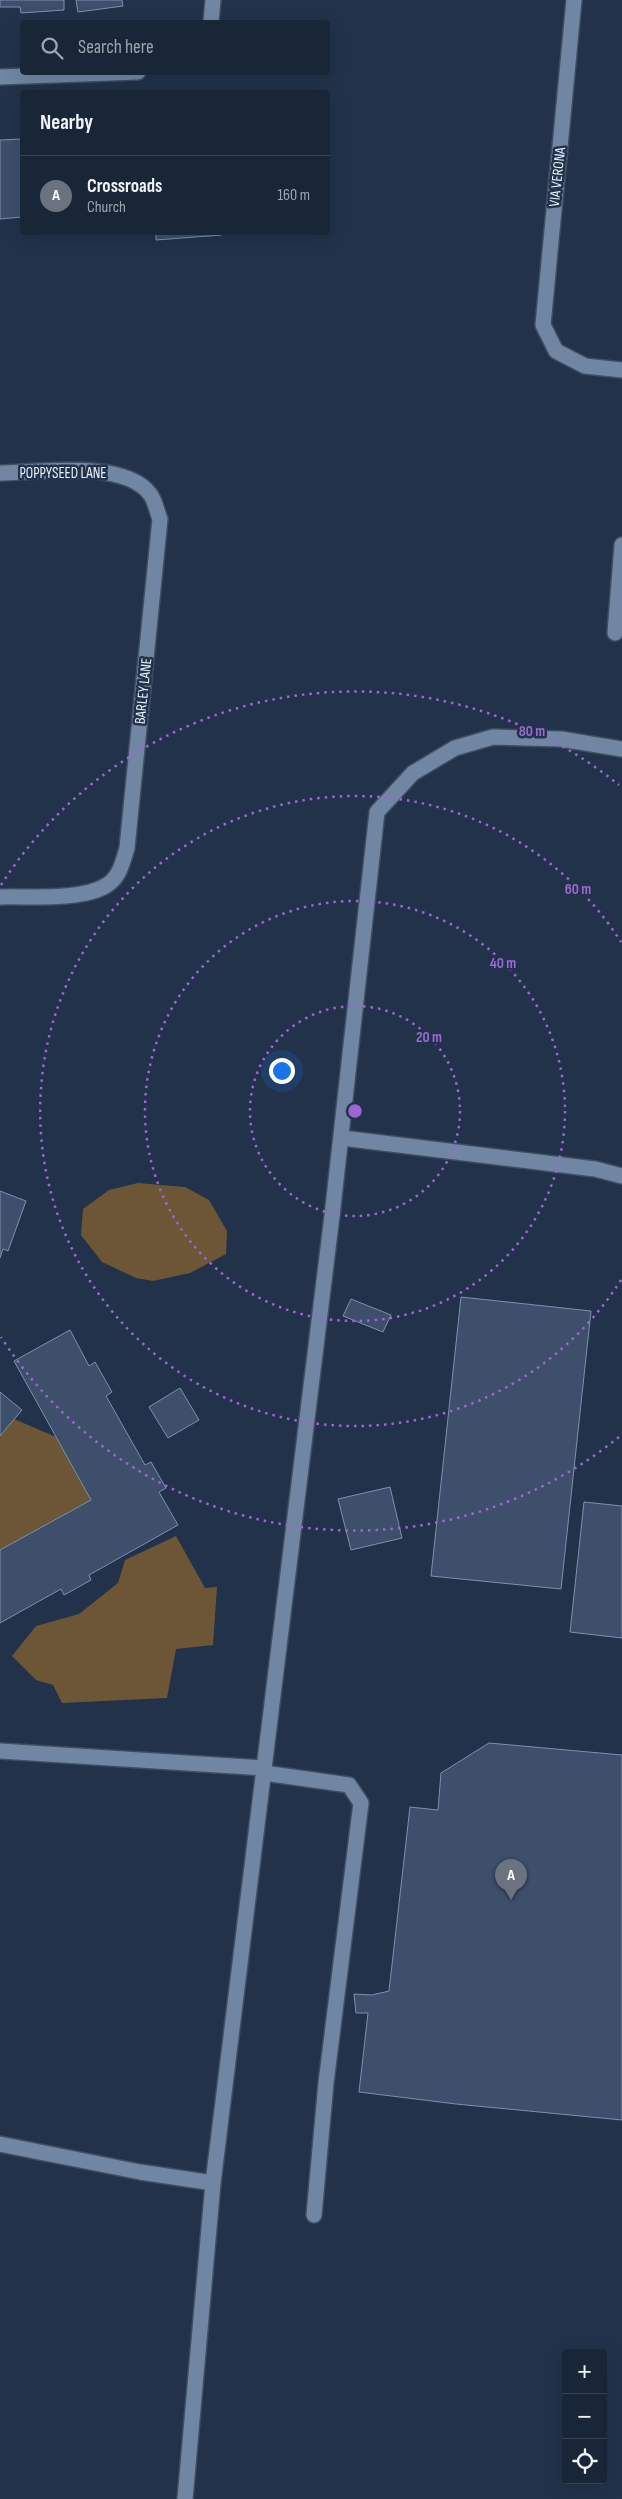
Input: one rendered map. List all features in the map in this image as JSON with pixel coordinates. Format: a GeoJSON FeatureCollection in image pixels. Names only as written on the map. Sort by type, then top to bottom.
{"type":"FeatureCollection","features":[{"type":"Feature","properties":{"kind":"street"},"geometry":{"type":"LineString","coordinates":[[211,20],[213,0]]}},
{"type":"Feature","properties":{"kind":"street","name":"VIA VERONA"},"geometry":{"type":"LineString","coordinates":[[574,0],[543,325],[556,350],[585,366],[622,370]]}},
{"type":"Feature","properties":{"kind":"street"},"geometry":{"type":"LineString","coordinates":[[0,77],[55,75]]}},
{"type":"Feature","properties":{"kind":"street","name":"POPPYSEED LANE"},"geometry":{"type":"LineString","coordinates":[[0,473],[101,471],[128,477],[150,494]]}},
{"type":"Feature","properties":{"kind":"street","name":"BARLEY LANE"},"geometry":{"type":"LineString","coordinates":[[0,897],[82,893],[108,885],[121,869],[127,848],[158,548],[160,519],[150,494]]}},
{"type":"Feature","properties":{"kind":"street"},"geometry":{"type":"LineString","coordinates":[[615,633],[622,545]]}},
{"type":"Feature","properties":{"kind":"street"},"geometry":{"type":"LineString","coordinates":[[185,2499],[213,2183],[342,1138],[378,812],[413,773],[455,748],[493,736],[561,739],[622,749]]}},
{"type":"Feature","properties":{"kind":"street"},"geometry":{"type":"LineString","coordinates":[[342,1138],[595,1169],[622,1176]]}},
{"type":"Feature","properties":{"kind":"street"},"geometry":{"type":"LineString","coordinates":[[0,1751],[264,1770],[349,1785],[361,1804],[326,2083],[314,2215]]}},
{"type":"Feature","properties":{"kind":"street"},"geometry":{"type":"LineString","coordinates":[[0,2144],[140,2172],[213,2183]]}},
{"type":"Feature","properties":{"kind":"shaded area"},"geometry":{"type":"Polygon","coordinates":[[[138,1183],[185,1187],[209,1200],[227,1231],[226,1254],[190,1273],[153,1281],[136,1278],[102,1262],[81,1235],[83,1209],[109,1190],[138,1183]]]}},
{"type":"Feature","properties":{"kind":"shaded area"},"geometry":{"type":"Polygon","coordinates":[[[14,1419],[56,1437],[91,1500],[0,1550],[0,1436],[14,1419]]]}},
{"type":"Feature","properties":{"kind":"shaded area"},"geometry":{"type":"Polygon","coordinates":[[[176,1536],[205,1588],[217,1587],[213,1645],[176,1649],[167,1698],[62,1703],[53,1685],[36,1680],[12,1656],[36,1626],[79,1614],[118,1583],[125,1560],[176,1536]]]}},
{"type":"Feature","properties":{"kind":"building"},"geometry":{"type":"Polygon","coordinates":[[[0,0],[64,0],[64,10],[21,13],[20,7],[0,7],[0,0]]]}},
{"type":"Feature","properties":{"kind":"building"},"geometry":{"type":"Polygon","coordinates":[[[76,0],[122,0],[123,6],[78,12],[76,0]]]}},
{"type":"Feature","properties":{"kind":"building"},"geometry":{"type":"Polygon","coordinates":[[[20,139],[20,217],[0,219],[0,140],[20,139]]]}},
{"type":"Feature","properties":{"kind":"building"},"geometry":{"type":"Polygon","coordinates":[[[156,235],[222,235],[156,240],[156,235]]]}},
{"type":"Feature","properties":{"kind":"building"},"geometry":{"type":"Polygon","coordinates":[[[0,1191],[26,1201],[8,1251],[3,1249],[0,1258],[0,1191]]]}},
{"type":"Feature","properties":{"kind":"building"},"geometry":{"type":"Polygon","coordinates":[[[461,1297],[591,1311],[561,1589],[431,1576],[461,1297]]]}},
{"type":"Feature","properties":{"kind":"building"},"geometry":{"type":"Polygon","coordinates":[[[351,1299],[391,1315],[383,1332],[343,1316],[351,1299]]]}},
{"type":"Feature","properties":{"kind":"building"},"geometry":{"type":"Polygon","coordinates":[[[70,1330],[89,1366],[95,1362],[112,1392],[106,1396],[145,1465],[151,1462],[166,1488],[159,1492],[178,1525],[89,1575],[91,1580],[64,1595],[61,1589],[0,1623],[0,1550],[91,1500],[14,1361],[70,1330]]]}},
{"type":"Feature","properties":{"kind":"building"},"geometry":{"type":"Polygon","coordinates":[[[180,1388],[199,1420],[168,1438],[149,1407],[180,1388]]]}},
{"type":"Feature","properties":{"kind":"building"},"geometry":{"type":"Polygon","coordinates":[[[0,1392],[22,1410],[0,1436],[0,1392]]]}},
{"type":"Feature","properties":{"kind":"building"},"geometry":{"type":"Polygon","coordinates":[[[390,1487],[402,1538],[351,1550],[338,1499],[390,1487]]]}},
{"type":"Feature","properties":{"kind":"building"},"geometry":{"type":"Polygon","coordinates":[[[584,1502],[622,1506],[622,1638],[570,1632],[584,1502]]]}},
{"type":"Feature","properties":{"kind":"building"},"geometry":{"type":"Polygon","coordinates":[[[489,1743],[622,1755],[622,2120],[456,2104],[359,2092],[368,2013],[356,2013],[354,1994],[372,1995],[389,1991],[410,1807],[438,1810],[441,1773],[489,1743]]]}},
{"type":"Feature","properties":{"kind":"place","name":"Crossroads"},"geometry":{"type":"Point","coordinates":[511,1900]}}]}
